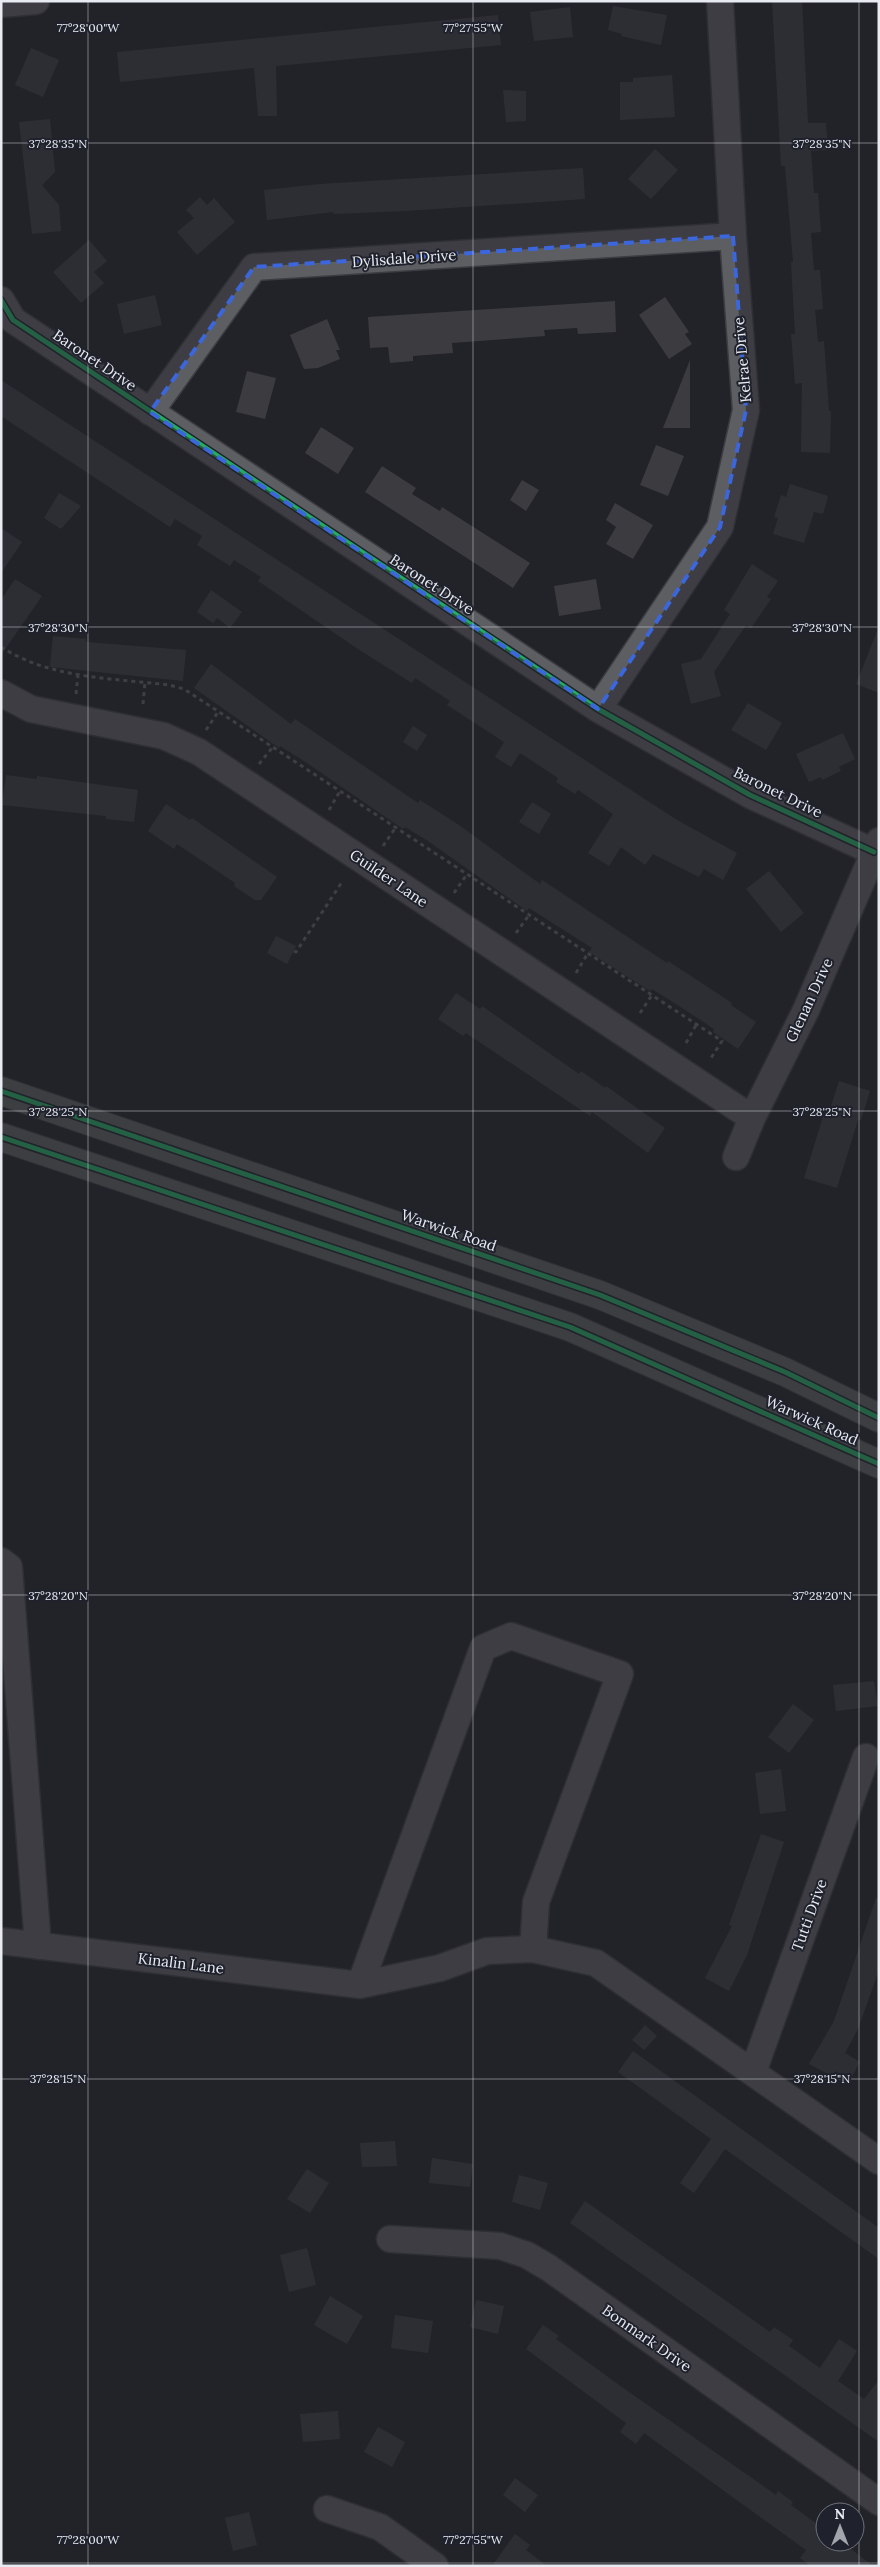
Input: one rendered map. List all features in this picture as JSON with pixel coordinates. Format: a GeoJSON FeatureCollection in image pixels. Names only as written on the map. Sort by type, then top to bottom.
{"type":"FeatureCollection","features":[{"type":"Feature","properties":{"kind":"main road","name":"Warwick Road"},"geometry":{"type":"LineString","coordinates":[[1,1091],[600,1295],[785,1372],[879,1418]]}},
{"type":"Feature","properties":{"kind":"main road","name":"Warwick Road"},"geometry":{"type":"LineString","coordinates":[[1,1137],[570,1327],[879,1464]]}},
{"type":"Feature","properties":{"kind":"street"},"geometry":{"type":"LineString","coordinates":[[1,4],[36,1]]}},
{"type":"Feature","properties":{"kind":"street","name":"Kelrae Drive"},"geometry":{"type":"LineString","coordinates":[[598,708],[720,527],[746,410],[732,236],[720,1]]}},
{"type":"Feature","properties":{"kind":"street","name":"Dylisdale Drive"},"geometry":{"type":"LineString","coordinates":[[150,412],[254,267],[732,236]]}},
{"type":"Feature","properties":{"kind":"street","name":"Baronet Drive"},"geometry":{"type":"LineString","coordinates":[[1,300],[13,320],[598,708],[750,795],[876,847]]}},
{"type":"Feature","properties":{"kind":"street","name":"Guilder Lane"},"geometry":{"type":"LineString","coordinates":[[1,693],[31,708],[164,736],[198,752],[752,1118]]}},
{"type":"Feature","properties":{"kind":"street","name":"Glenan Drive"},"geometry":{"type":"LineString","coordinates":[[736,1157],[752,1118],[806,1010],[876,847]]}},
{"type":"Feature","properties":{"kind":"street"},"geometry":{"type":"LineString","coordinates":[[1,1561],[9,1567],[38,1946]]}},
{"type":"Feature","properties":{"kind":"street"},"geometry":{"type":"LineString","coordinates":[[360,1985],[483,1648],[511,1636],[620,1674],[536,1902],[533,1949]]}},
{"type":"Feature","properties":{"kind":"street","name":"Tutti Drive"},"geometry":{"type":"LineString","coordinates":[[752,2072],[866,1757]]}},
{"type":"Feature","properties":{"kind":"street","name":"Kinalin Lane"},"geometry":{"type":"LineString","coordinates":[[1,1941],[360,1985],[440,1968],[486,1951],[533,1949],[596,1963],[879,2161]]}},
{"type":"Feature","properties":{"kind":"street","name":"Bonmark Drive"},"geometry":{"type":"LineString","coordinates":[[390,2239],[500,2246],[527,2255],[557,2274],[879,2502]]}},
{"type":"Feature","properties":{"kind":"street"},"geometry":{"type":"LineString","coordinates":[[326,2509],[380,2527],[435,2566]]}},
{"type":"Feature","properties":{"kind":"path"},"geometry":{"type":"LineString","coordinates":[[1,647],[44,668],[78,675],[146,682],[184,689],[722,1041],[711,1058]]}},
{"type":"Feature","properties":{"kind":"path"},"geometry":{"type":"LineString","coordinates":[[76,694],[78,675]]}},
{"type":"Feature","properties":{"kind":"path"},"geometry":{"type":"LineString","coordinates":[[143,704],[146,682]]}},
{"type":"Feature","properties":{"kind":"path"},"geometry":{"type":"LineString","coordinates":[[206,730],[218,712]]}},
{"type":"Feature","properties":{"kind":"path"},"geometry":{"type":"LineString","coordinates":[[259,765],[272,748]]}},
{"type":"Feature","properties":{"kind":"path"},"geometry":{"type":"LineString","coordinates":[[328,810],[340,791]]}},
{"type":"Feature","properties":{"kind":"path"},"geometry":{"type":"LineString","coordinates":[[383,847],[396,827]]}},
{"type":"Feature","properties":{"kind":"path"},"geometry":{"type":"LineString","coordinates":[[454,893],[467,874]]}},
{"type":"Feature","properties":{"kind":"path"},"geometry":{"type":"LineString","coordinates":[[294,951],[296,952],[342,882]]}},
{"type":"Feature","properties":{"kind":"path"},"geometry":{"type":"LineString","coordinates":[[515,934],[529,915]]}},
{"type":"Feature","properties":{"kind":"path"},"geometry":{"type":"LineString","coordinates":[[576,973],[588,954]]}},
{"type":"Feature","properties":{"kind":"path"},"geometry":{"type":"LineString","coordinates":[[640,1013],[652,995]]}},
{"type":"Feature","properties":{"kind":"path"},"geometry":{"type":"LineString","coordinates":[[686,1043],[696,1025]]}},
{"type":"Feature","properties":{"kind":"highlighted area"},"geometry":{"type":"Polygon","coordinates":[[[733,236],[746,410],[720,527],[598,709],[150,412],[254,267],[733,236]]]}},
{"type":"Feature","properties":{"kind":"building"},"geometry":{"type":"Polygon","coordinates":[[[772,1],[802,1],[808,123],[826,123],[828,150],[811,151],[814,193],[818,193],[821,232],[811,233],[814,270],[820,270],[823,309],[815,310],[818,342],[824,341],[829,411],[831,411],[830,453],[801,452],[802,383],[795,384],[791,334],[795,334],[791,262],[793,262],[785,166],[781,166],[772,1]]]}},
{"type":"Feature","properties":{"kind":"building"},"geometry":{"type":"Polygon","coordinates":[[[613,6],[667,15],[661,45],[621,36],[622,34],[608,30],[613,6]]]}},
{"type":"Feature","properties":{"kind":"building"},"geometry":{"type":"Polygon","coordinates":[[[570,7],[573,37],[534,41],[530,12],[570,7]]]}},
{"type":"Feature","properties":{"kind":"building"},"geometry":{"type":"Polygon","coordinates":[[[498,15],[501,45],[276,66],[277,116],[258,116],[254,68],[120,82],[117,52],[498,15]]]}},
{"type":"Feature","properties":{"kind":"building"},"geometry":{"type":"Polygon","coordinates":[[[31,48],[59,60],[43,97],[15,85],[31,48]]]}},
{"type":"Feature","properties":{"kind":"building"},"geometry":{"type":"Polygon","coordinates":[[[672,75],[675,117],[620,120],[620,82],[633,82],[633,78],[672,75]]]}},
{"type":"Feature","properties":{"kind":"building"},"geometry":{"type":"Polygon","coordinates":[[[503,90],[526,91],[526,121],[506,122],[503,90]]]}},
{"type":"Feature","properties":{"kind":"building"},"geometry":{"type":"Polygon","coordinates":[[[50,119],[55,172],[42,185],[59,205],[61,231],[32,234],[19,122],[50,119]]]}},
{"type":"Feature","properties":{"kind":"building"},"geometry":{"type":"Polygon","coordinates":[[[655,149],[678,170],[651,199],[628,179],[655,149]]]}},
{"type":"Feature","properties":{"kind":"building"},"geometry":{"type":"Polygon","coordinates":[[[583,168],[585,199],[405,211],[333,214],[333,212],[267,220],[264,190],[320,184],[583,168]]]}},
{"type":"Feature","properties":{"kind":"building"},"geometry":{"type":"Polygon","coordinates":[[[200,197],[207,205],[214,198],[235,222],[197,255],[177,232],[194,218],[186,210],[200,197]]]}},
{"type":"Feature","properties":{"kind":"building"},"geometry":{"type":"Polygon","coordinates":[[[89,240],[107,261],[94,272],[104,283],[81,303],[53,272],[89,240]]]}},
{"type":"Feature","properties":{"kind":"building"},"geometry":{"type":"Polygon","coordinates":[[[155,295],[162,325],[124,334],[117,304],[155,295]]]}},
{"type":"Feature","properties":{"kind":"building"},"geometry":{"type":"Polygon","coordinates":[[[665,297],[689,332],[685,334],[692,344],[669,359],[639,315],[665,297]]]}},
{"type":"Feature","properties":{"kind":"building"},"geometry":{"type":"Polygon","coordinates":[[[615,301],[616,332],[578,334],[577,328],[544,330],[545,336],[452,343],[453,353],[413,356],[413,361],[390,363],[388,347],[370,348],[368,317],[615,301]]]}},
{"type":"Feature","properties":{"kind":"building"},"geometry":{"type":"Polygon","coordinates":[[[327,319],[340,350],[336,350],[340,359],[318,368],[304,369],[290,335],[327,319]]]}},
{"type":"Feature","properties":{"kind":"building"},"geometry":{"type":"Polygon","coordinates":[[[690,360],[690,428],[663,428],[690,360]]]}},
{"type":"Feature","properties":{"kind":"building"},"geometry":{"type":"Polygon","coordinates":[[[247,371],[276,378],[265,419],[236,412],[247,371]]]}},
{"type":"Feature","properties":{"kind":"building"},"geometry":{"type":"Polygon","coordinates":[[[1,380],[677,820],[737,853],[723,880],[704,869],[699,877],[653,854],[645,865],[621,847],[609,866],[588,853],[613,814],[578,790],[575,794],[556,782],[558,778],[520,753],[511,767],[495,757],[504,742],[447,705],[450,701],[415,678],[412,683],[361,651],[258,581],[261,577],[234,560],[230,566],[197,545],[202,536],[175,519],[170,527],[1,416],[1,380]]]}},
{"type":"Feature","properties":{"kind":"building"},"geometry":{"type":"Polygon","coordinates":[[[321,427],[354,448],[338,474],[305,453],[321,427]]]}},
{"type":"Feature","properties":{"kind":"building"},"geometry":{"type":"Polygon","coordinates":[[[656,445],[684,456],[668,496],[640,485],[656,445]]]}},
{"type":"Feature","properties":{"kind":"building"},"geometry":{"type":"Polygon","coordinates":[[[382,466],[416,488],[412,494],[440,511],[442,507],[530,563],[513,588],[365,492],[382,466]]]}},
{"type":"Feature","properties":{"kind":"building"},"geometry":{"type":"Polygon","coordinates":[[[522,480],[539,490],[526,511],[510,500],[522,480]]]}},
{"type":"Feature","properties":{"kind":"building"},"geometry":{"type":"Polygon","coordinates":[[[790,484],[828,496],[823,514],[814,512],[804,543],[773,534],[778,518],[774,517],[781,495],[786,497],[790,484]]]}},
{"type":"Feature","properties":{"kind":"building"},"geometry":{"type":"Polygon","coordinates":[[[59,493],[81,506],[61,529],[44,518],[59,493]]]}},
{"type":"Feature","properties":{"kind":"building"},"geometry":{"type":"Polygon","coordinates":[[[615,503],[653,525],[633,559],[606,544],[616,527],[606,520],[615,503]]]}},
{"type":"Feature","properties":{"kind":"building"},"geometry":{"type":"Polygon","coordinates":[[[1,528],[22,542],[1,573],[1,528]]]}},
{"type":"Feature","properties":{"kind":"building"},"geometry":{"type":"Polygon","coordinates":[[[752,564],[778,581],[767,597],[771,599],[751,628],[746,625],[714,672],[721,696],[691,704],[681,664],[701,659],[730,614],[724,610],[752,564]]]}},
{"type":"Feature","properties":{"kind":"building"},"geometry":{"type":"Polygon","coordinates":[[[15,579],[42,596],[1,655],[1,600],[15,579]]]}},
{"type":"Feature","properties":{"kind":"building"},"geometry":{"type":"Polygon","coordinates":[[[596,579],[601,609],[559,616],[554,586],[596,579]]]}},
{"type":"Feature","properties":{"kind":"building"},"geometry":{"type":"Polygon","coordinates":[[[211,590],[242,612],[230,628],[217,618],[213,623],[197,612],[211,590]]]}},
{"type":"Feature","properties":{"kind":"building"},"geometry":{"type":"Polygon","coordinates":[[[879,629],[879,693],[856,684],[879,629]]]}},
{"type":"Feature","properties":{"kind":"building"},"geometry":{"type":"Polygon","coordinates":[[[53,636],[86,639],[86,642],[186,650],[183,681],[50,667],[53,636]]]}},
{"type":"Feature","properties":{"kind":"building"},"geometry":{"type":"Polygon","coordinates":[[[211,664],[291,724],[295,719],[418,803],[420,800],[459,825],[540,884],[542,880],[667,963],[668,961],[732,1003],[731,1005],[756,1022],[738,1049],[713,1032],[714,1029],[676,1004],[652,989],[650,991],[589,952],[592,948],[529,908],[527,911],[428,841],[405,827],[403,829],[304,761],[280,746],[279,748],[194,688],[211,664]]]}},
{"type":"Feature","properties":{"kind":"building"},"geometry":{"type":"Polygon","coordinates":[[[748,703],[782,723],[766,750],[731,730],[748,703]]]}},
{"type":"Feature","properties":{"kind":"building"},"geometry":{"type":"Polygon","coordinates":[[[413,726],[427,735],[417,751],[403,742],[413,726]]]}},
{"type":"Feature","properties":{"kind":"building"},"geometry":{"type":"Polygon","coordinates":[[[843,733],[855,759],[839,767],[841,771],[822,780],[821,777],[809,782],[796,754],[843,733]]]}},
{"type":"Feature","properties":{"kind":"building"},"geometry":{"type":"Polygon","coordinates":[[[6,775],[37,779],[37,776],[138,790],[134,822],[106,819],[106,816],[2,805],[6,775]]]}},
{"type":"Feature","properties":{"kind":"building"},"geometry":{"type":"Polygon","coordinates":[[[532,802],[551,814],[539,834],[519,822],[532,802]]]}},
{"type":"Feature","properties":{"kind":"building"},"geometry":{"type":"Polygon","coordinates":[[[166,804],[190,820],[192,818],[277,877],[261,900],[255,900],[234,886],[235,883],[177,844],[174,849],[148,831],[166,804]]]}},
{"type":"Feature","properties":{"kind":"building"},"geometry":{"type":"Polygon","coordinates":[[[769,871],[804,913],[781,932],[746,889],[769,871]]]}},
{"type":"Feature","properties":{"kind":"building"},"geometry":{"type":"Polygon","coordinates":[[[276,936],[296,946],[287,964],[267,953],[276,936]]]}},
{"type":"Feature","properties":{"kind":"building"},"geometry":{"type":"Polygon","coordinates":[[[456,993],[480,1009],[482,1006],[579,1074],[581,1071],[605,1088],[606,1086],[665,1128],[648,1153],[592,1112],[590,1116],[466,1033],[463,1036],[438,1019],[456,993]]]}},
{"type":"Feature","properties":{"kind":"building"},"geometry":{"type":"Polygon","coordinates":[[[839,1081],[870,1091],[861,1120],[858,1120],[837,1188],[804,1178],[826,1107],[830,1109],[839,1081]]]}},
{"type":"Feature","properties":{"kind":"building"},"geometry":{"type":"Polygon","coordinates":[[[874,1681],[878,1706],[836,1711],[833,1685],[874,1681]]]}},
{"type":"Feature","properties":{"kind":"building"},"geometry":{"type":"Polygon","coordinates":[[[793,1704],[814,1720],[789,1753],[768,1737],[793,1704]]]}},
{"type":"Feature","properties":{"kind":"building"},"geometry":{"type":"Polygon","coordinates":[[[781,1769],[786,1811],[760,1814],[755,1773],[781,1769]]]}},
{"type":"Feature","properties":{"kind":"building"},"geometry":{"type":"Polygon","coordinates":[[[761,1834],[784,1842],[747,1955],[729,1991],[705,1978],[732,1926],[729,1925],[761,1834]]]}},
{"type":"Feature","properties":{"kind":"building"},"geometry":{"type":"Polygon","coordinates":[[[876,1898],[879,1899],[879,1970],[858,2029],[845,2053],[860,2062],[850,2080],[835,2071],[832,2076],[809,2064],[834,2021],[876,1898]]]}},
{"type":"Feature","properties":{"kind":"building"},"geometry":{"type":"Polygon","coordinates":[[[645,2025],[657,2036],[644,2050],[632,2040],[645,2025]]]}},
{"type":"Feature","properties":{"kind":"building"},"geometry":{"type":"Polygon","coordinates":[[[633,2051],[879,2228],[879,2259],[725,2149],[694,2193],[680,2183],[711,2139],[618,2072],[633,2051]]]}},
{"type":"Feature","properties":{"kind":"building"},"geometry":{"type":"Polygon","coordinates":[[[395,2141],[397,2166],[362,2167],[360,2143],[395,2141]]]}},
{"type":"Feature","properties":{"kind":"building"},"geometry":{"type":"Polygon","coordinates":[[[432,2158],[473,2164],[470,2187],[429,2183],[432,2158]]]}},
{"type":"Feature","properties":{"kind":"building"},"geometry":{"type":"Polygon","coordinates":[[[307,2169],[329,2183],[310,2213],[287,2199],[307,2169]]]}},
{"type":"Feature","properties":{"kind":"building"},"geometry":{"type":"Polygon","coordinates":[[[519,2175],[548,2183],[540,2210],[512,2202],[519,2175]]]}},
{"type":"Feature","properties":{"kind":"building"},"geometry":{"type":"Polygon","coordinates":[[[585,2201],[770,2332],[774,2327],[793,2340],[789,2346],[820,2368],[839,2339],[857,2351],[838,2381],[864,2399],[879,2380],[879,2442],[570,2223],[585,2201]]]}},
{"type":"Feature","properties":{"kind":"building"},"geometry":{"type":"Polygon","coordinates":[[[307,2248],[316,2285],[289,2292],[280,2255],[307,2248]]]}},
{"type":"Feature","properties":{"kind":"building"},"geometry":{"type":"Polygon","coordinates":[[[330,2296],[363,2316],[347,2344],[314,2325],[330,2296]]]}},
{"type":"Feature","properties":{"kind":"building"},"geometry":{"type":"Polygon","coordinates":[[[476,2300],[504,2306],[498,2334],[470,2327],[476,2300]]]}},
{"type":"Feature","properties":{"kind":"building"},"geometry":{"type":"Polygon","coordinates":[[[395,2315],[433,2321],[428,2353],[391,2348],[395,2315]]]}},
{"type":"Feature","properties":{"kind":"building"},"geometry":{"type":"Polygon","coordinates":[[[543,2325],[559,2336],[556,2339],[619,2385],[776,2495],[778,2491],[793,2502],[791,2505],[815,2523],[815,2552],[855,2552],[873,2566],[811,2566],[800,2558],[806,2550],[644,2433],[636,2444],[620,2432],[626,2423],[526,2349],[543,2325]]]}},
{"type":"Feature","properties":{"kind":"building"},"geometry":{"type":"Polygon","coordinates":[[[338,2411],[340,2439],[303,2442],[300,2414],[338,2411]]]}},
{"type":"Feature","properties":{"kind":"building"},"geometry":{"type":"Polygon","coordinates":[[[378,2427],[405,2442],[392,2467],[364,2452],[378,2427]]]}},
{"type":"Feature","properties":{"kind":"building"},"geometry":{"type":"Polygon","coordinates":[[[515,2478],[538,2495],[525,2512],[503,2495],[515,2478]]]}},
{"type":"Feature","properties":{"kind":"building"},"geometry":{"type":"Polygon","coordinates":[[[249,2512],[257,2545],[233,2551],[225,2518],[249,2512]]]}},
{"type":"Feature","properties":{"kind":"building"},"geometry":{"type":"Polygon","coordinates":[[[515,2534],[530,2545],[526,2550],[547,2566],[492,2566],[515,2534]]]}},
{"type":"Feature","properties":{"kind":"cycle path"},"geometry":{"type":"LineString","coordinates":[[1,300],[13,320],[598,709],[750,795],[874,852]]}},
{"type":"Feature","properties":{"kind":"cycle path"},"geometry":{"type":"LineString","coordinates":[[1,1091],[600,1295],[785,1372],[879,1418]]}},
{"type":"Feature","properties":{"kind":"cycle path"},"geometry":{"type":"LineString","coordinates":[[1,1137],[570,1327],[879,1464]]}}]}
